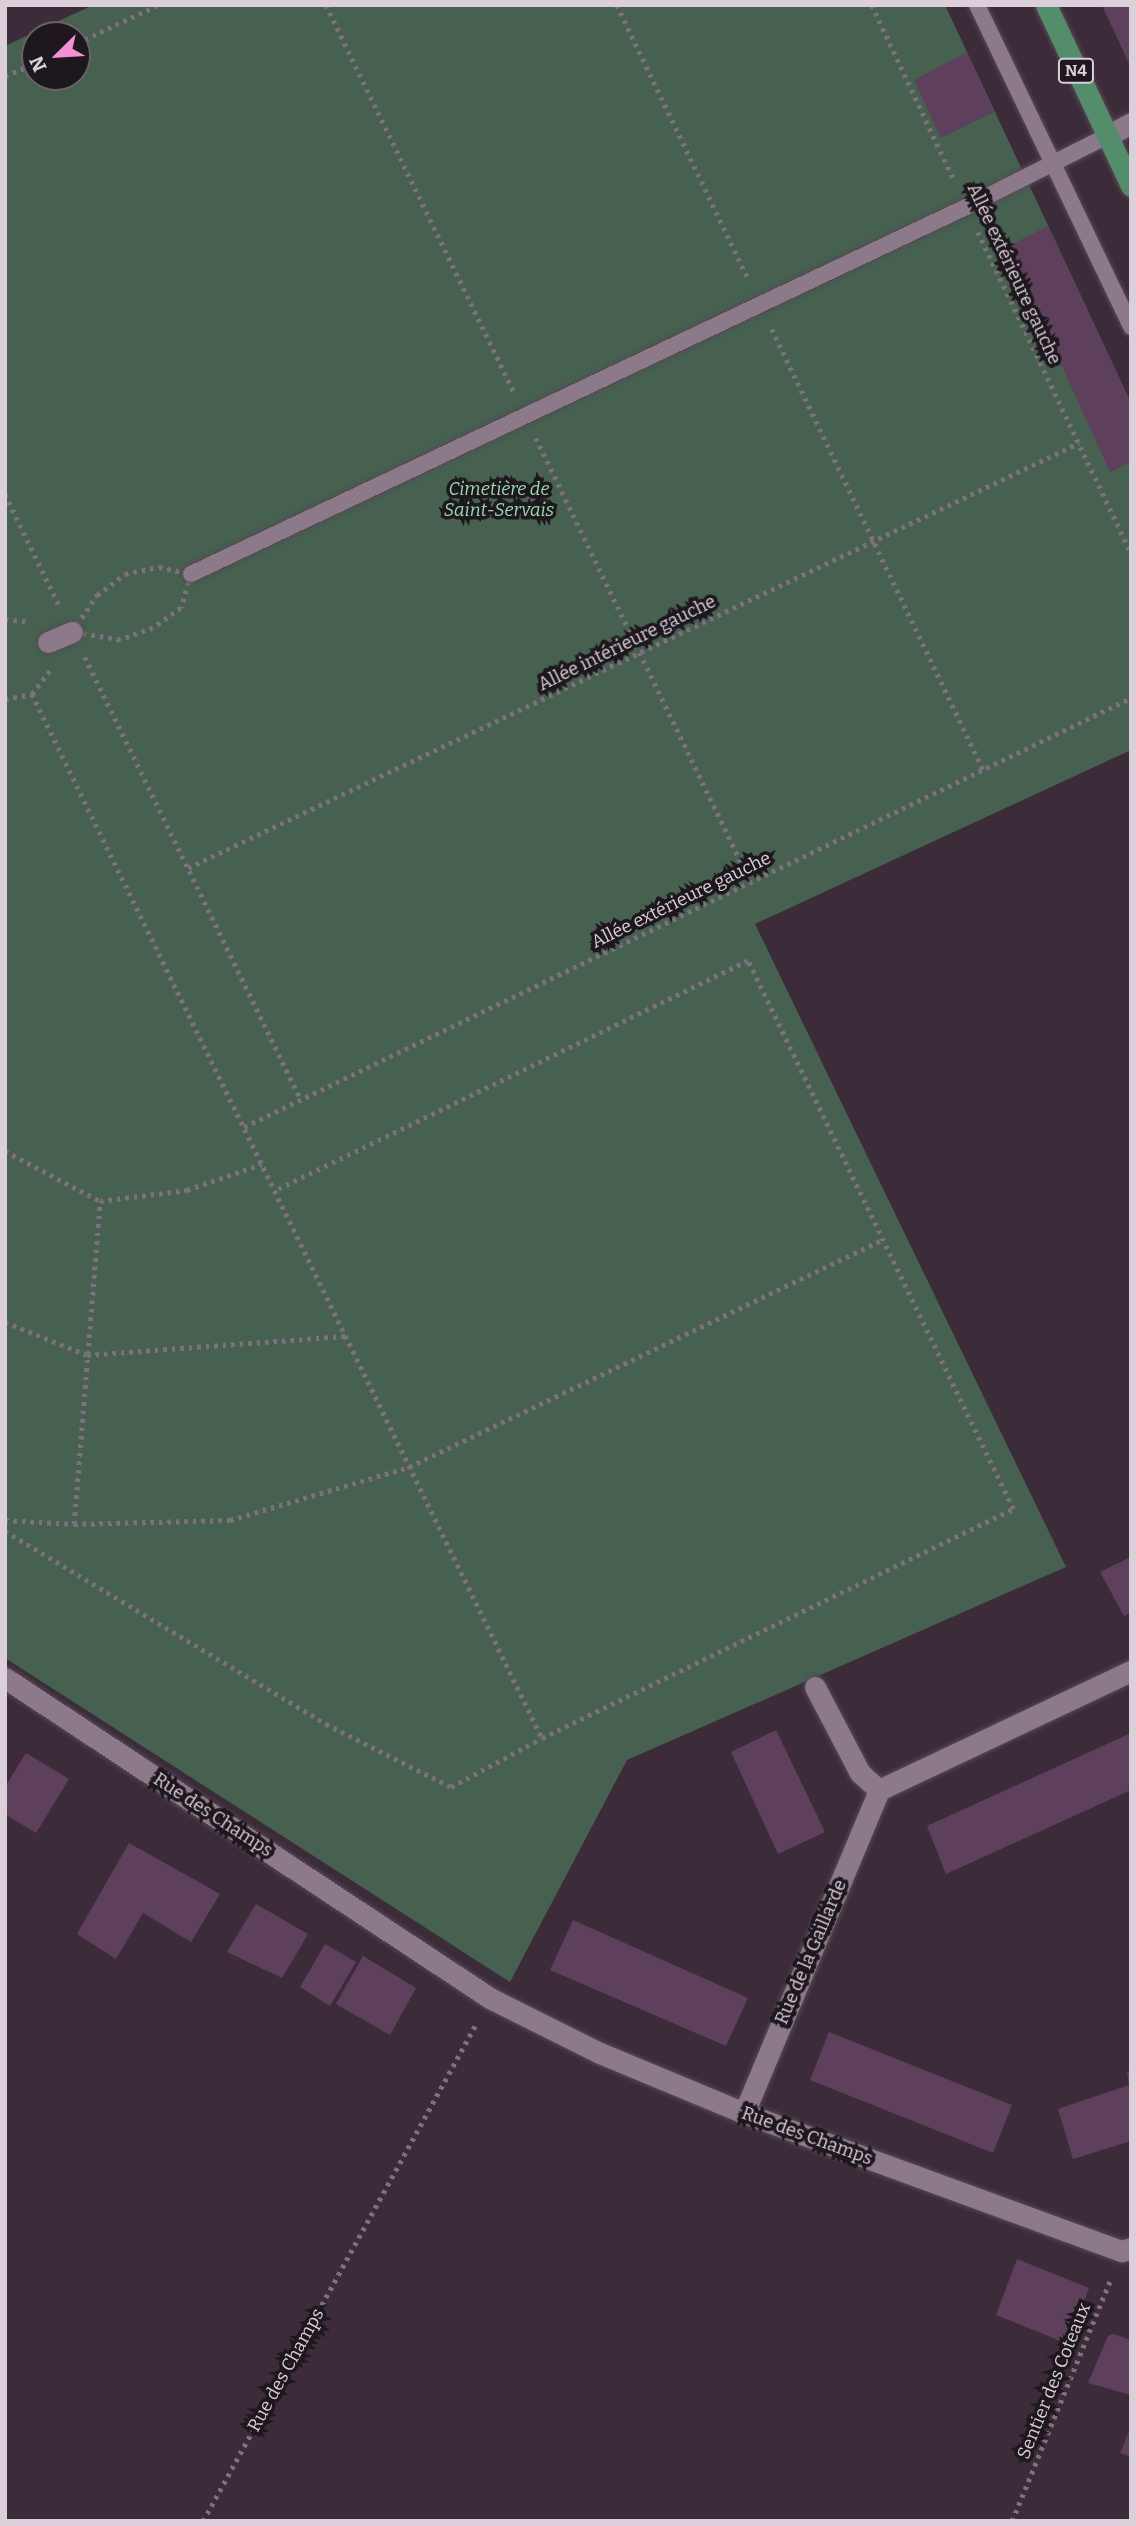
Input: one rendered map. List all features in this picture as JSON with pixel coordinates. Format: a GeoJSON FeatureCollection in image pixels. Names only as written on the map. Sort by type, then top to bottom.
{"type":"FeatureCollection","features":[{"type":"Feature","properties":{"kind":"main road","name":"N4"},"geometry":{"type":"LineString","coordinates":[[1046,5],[1131,186]]}},
{"type":"Feature","properties":{"kind":"street"},"geometry":{"type":"LineString","coordinates":[[1107,136],[1131,123]]}},
{"type":"Feature","properties":{"kind":"street"},"geometry":{"type":"LineString","coordinates":[[48,642],[69,626]]}},
{"type":"Feature","properties":{"kind":"street"},"geometry":{"type":"LineString","coordinates":[[815,1687],[860,1773],[878,1790],[1131,1671]]}},
{"type":"Feature","properties":{"kind":"street","name":"Rue des Champs"},"geometry":{"type":"LineString","coordinates":[[5,1678],[490,1998],[600,2053],[744,2113],[1128,2252]]}},
{"type":"Feature","properties":{"kind":"street","name":"Rue de la Gaillarde"},"geometry":{"type":"LineString","coordinates":[[744,2113],[878,1790]]}},
{"type":"Feature","properties":{"kind":"lane"},"geometry":{"type":"LineString","coordinates":[[977,5],[1131,327]]}},
{"type":"Feature","properties":{"kind":"lane"},"geometry":{"type":"LineString","coordinates":[[191,574],[966,207],[1107,136]]}},
{"type":"Feature","properties":{"kind":"path"},"geometry":{"type":"LineString","coordinates":[[91,36],[158,5]]}},
{"type":"Feature","properties":{"kind":"path"},"geometry":{"type":"LineString","coordinates":[[617,5],[983,770]]}},
{"type":"Feature","properties":{"kind":"path","name":"Allée extérieure gauche"},"geometry":{"type":"LineString","coordinates":[[872,5],[1131,553]]}},
{"type":"Feature","properties":{"kind":"path","name":"Allée intérieure gauche"},"geometry":{"type":"LineString","coordinates":[[188,868],[1079,443]]}},
{"type":"Feature","properties":{"kind":"path"},"geometry":{"type":"LineString","coordinates":[[5,494],[60,607]]}},
{"type":"Feature","properties":{"kind":"path"},"geometry":{"type":"LineString","coordinates":[[159,567],[191,574],[181,608],[153,628],[120,640],[69,626],[97,595],[125,574],[159,567]]}},
{"type":"Feature","properties":{"kind":"path"},"geometry":{"type":"LineString","coordinates":[[69,626],[300,1100]]}},
{"type":"Feature","properties":{"kind":"path"},"geometry":{"type":"LineString","coordinates":[[32,694],[542,1738]]}},
{"type":"Feature","properties":{"kind":"path","name":"Allée extérieure gauche"},"geometry":{"type":"LineString","coordinates":[[244,1127],[1131,698]]}},
{"type":"Feature","properties":{"kind":"path"},"geometry":{"type":"LineString","coordinates":[[5,1531],[326,1724],[451,1787],[542,1738],[1013,1510],[748,961],[275,1191]]}},
{"type":"Feature","properties":{"kind":"path"},"geometry":{"type":"LineString","coordinates":[[5,1151],[100,1201],[187,1189],[262,1164]]}},
{"type":"Feature","properties":{"kind":"path"},"geometry":{"type":"LineString","coordinates":[[74,1524],[100,1201]]}},
{"type":"Feature","properties":{"kind":"path"},"geometry":{"type":"LineString","coordinates":[[5,1520],[74,1524],[230,1520],[409,1467],[882,1240]]}},
{"type":"Feature","properties":{"kind":"path"},"geometry":{"type":"LineString","coordinates":[[5,1322],[88,1355],[345,1336]]}},
{"type":"Feature","properties":{"kind":"path","name":"Rue des Champs"},"geometry":{"type":"LineString","coordinates":[[203,2521],[490,1998]]}},
{"type":"Feature","properties":{"kind":"path","name":"Sentier des Coteaux"},"geometry":{"type":"LineString","coordinates":[[1013,2521],[1128,2252]]}},
{"type":"Feature","properties":{"kind":"green space","name":"Cimetière de Saint-Servais"},"geometry":{"type":"Polygon","coordinates":[[[93,5],[945,5],[1131,403],[1131,750],[755,924],[1066,1567],[627,1760],[510,1982],[5,1658],[5,46],[21,39],[21,91],[91,91],[91,21],[59,21],[93,5]]]}},
{"type":"Feature","properties":{"kind":"building"},"geometry":{"type":"Polygon","coordinates":[[[1102,5],[1131,5],[1131,68],[1102,5]]]}},
{"type":"Feature","properties":{"kind":"building"},"geometry":{"type":"Polygon","coordinates":[[[967,52],[994,112],[941,138],[914,80],[967,52]]]}},
{"type":"Feature","properties":{"kind":"building"},"geometry":{"type":"Polygon","coordinates":[[[1048,226],[1131,403],[1131,462],[1110,472],[1036,309],[1025,315],[995,253],[1048,226]]]}},
{"type":"Feature","properties":{"kind":"building"},"geometry":{"type":"Polygon","coordinates":[[[1131,1557],[1131,1613],[1124,1616],[1100,1572],[1131,1557]]]}},
{"type":"Feature","properties":{"kind":"building"},"geometry":{"type":"Polygon","coordinates":[[[776,1730],[825,1832],[778,1854],[731,1752],[776,1730]]]}},
{"type":"Feature","properties":{"kind":"building"},"geometry":{"type":"Polygon","coordinates":[[[1131,1733],[1131,1790],[946,1874],[927,1826],[1131,1733]]]}},
{"type":"Feature","properties":{"kind":"building"},"geometry":{"type":"Polygon","coordinates":[[[26,1753],[69,1779],[36,1833],[5,1814],[5,1787],[26,1753]]]}},
{"type":"Feature","properties":{"kind":"building"},"geometry":{"type":"Polygon","coordinates":[[[129,1843],[220,1894],[191,1942],[143,1913],[116,1959],[77,1934],[129,1843]]]}},
{"type":"Feature","properties":{"kind":"building"},"geometry":{"type":"Polygon","coordinates":[[[256,1904],[308,1934],[282,1978],[227,1952],[256,1904]]]}},
{"type":"Feature","properties":{"kind":"building"},"geometry":{"type":"Polygon","coordinates":[[[573,1920],[748,1998],[726,2046],[550,1970],[573,1920]]]}},
{"type":"Feature","properties":{"kind":"building"},"geometry":{"type":"Polygon","coordinates":[[[325,1944],[356,1962],[330,2006],[300,1987],[325,1944]]]}},
{"type":"Feature","properties":{"kind":"building"},"geometry":{"type":"Polygon","coordinates":[[[363,1956],[416,1988],[390,2035],[336,2004],[363,1956]]]}},
{"type":"Feature","properties":{"kind":"building"},"geometry":{"type":"Polygon","coordinates":[[[829,2032],[1012,2105],[993,2153],[810,2080],[829,2032]]]}},
{"type":"Feature","properties":{"kind":"building"},"geometry":{"type":"Polygon","coordinates":[[[1131,2070],[1131,2141],[1073,2159],[1058,2109],[1129,2085],[1127,2072],[1131,2070]]]}},
{"type":"Feature","properties":{"kind":"building"},"geometry":{"type":"Polygon","coordinates":[[[1017,2259],[1089,2288],[1068,2344],[996,2315],[1017,2259]]]}},
{"type":"Feature","properties":{"kind":"building"},"geometry":{"type":"Polygon","coordinates":[[[1113,2334],[1131,2340],[1131,2395],[1088,2383],[1108,2336],[1113,2334]]]}},
{"type":"Feature","properties":{"kind":"building"},"geometry":{"type":"Polygon","coordinates":[[[1131,2427],[1131,2457],[1120,2453],[1131,2427]]]}}]}
